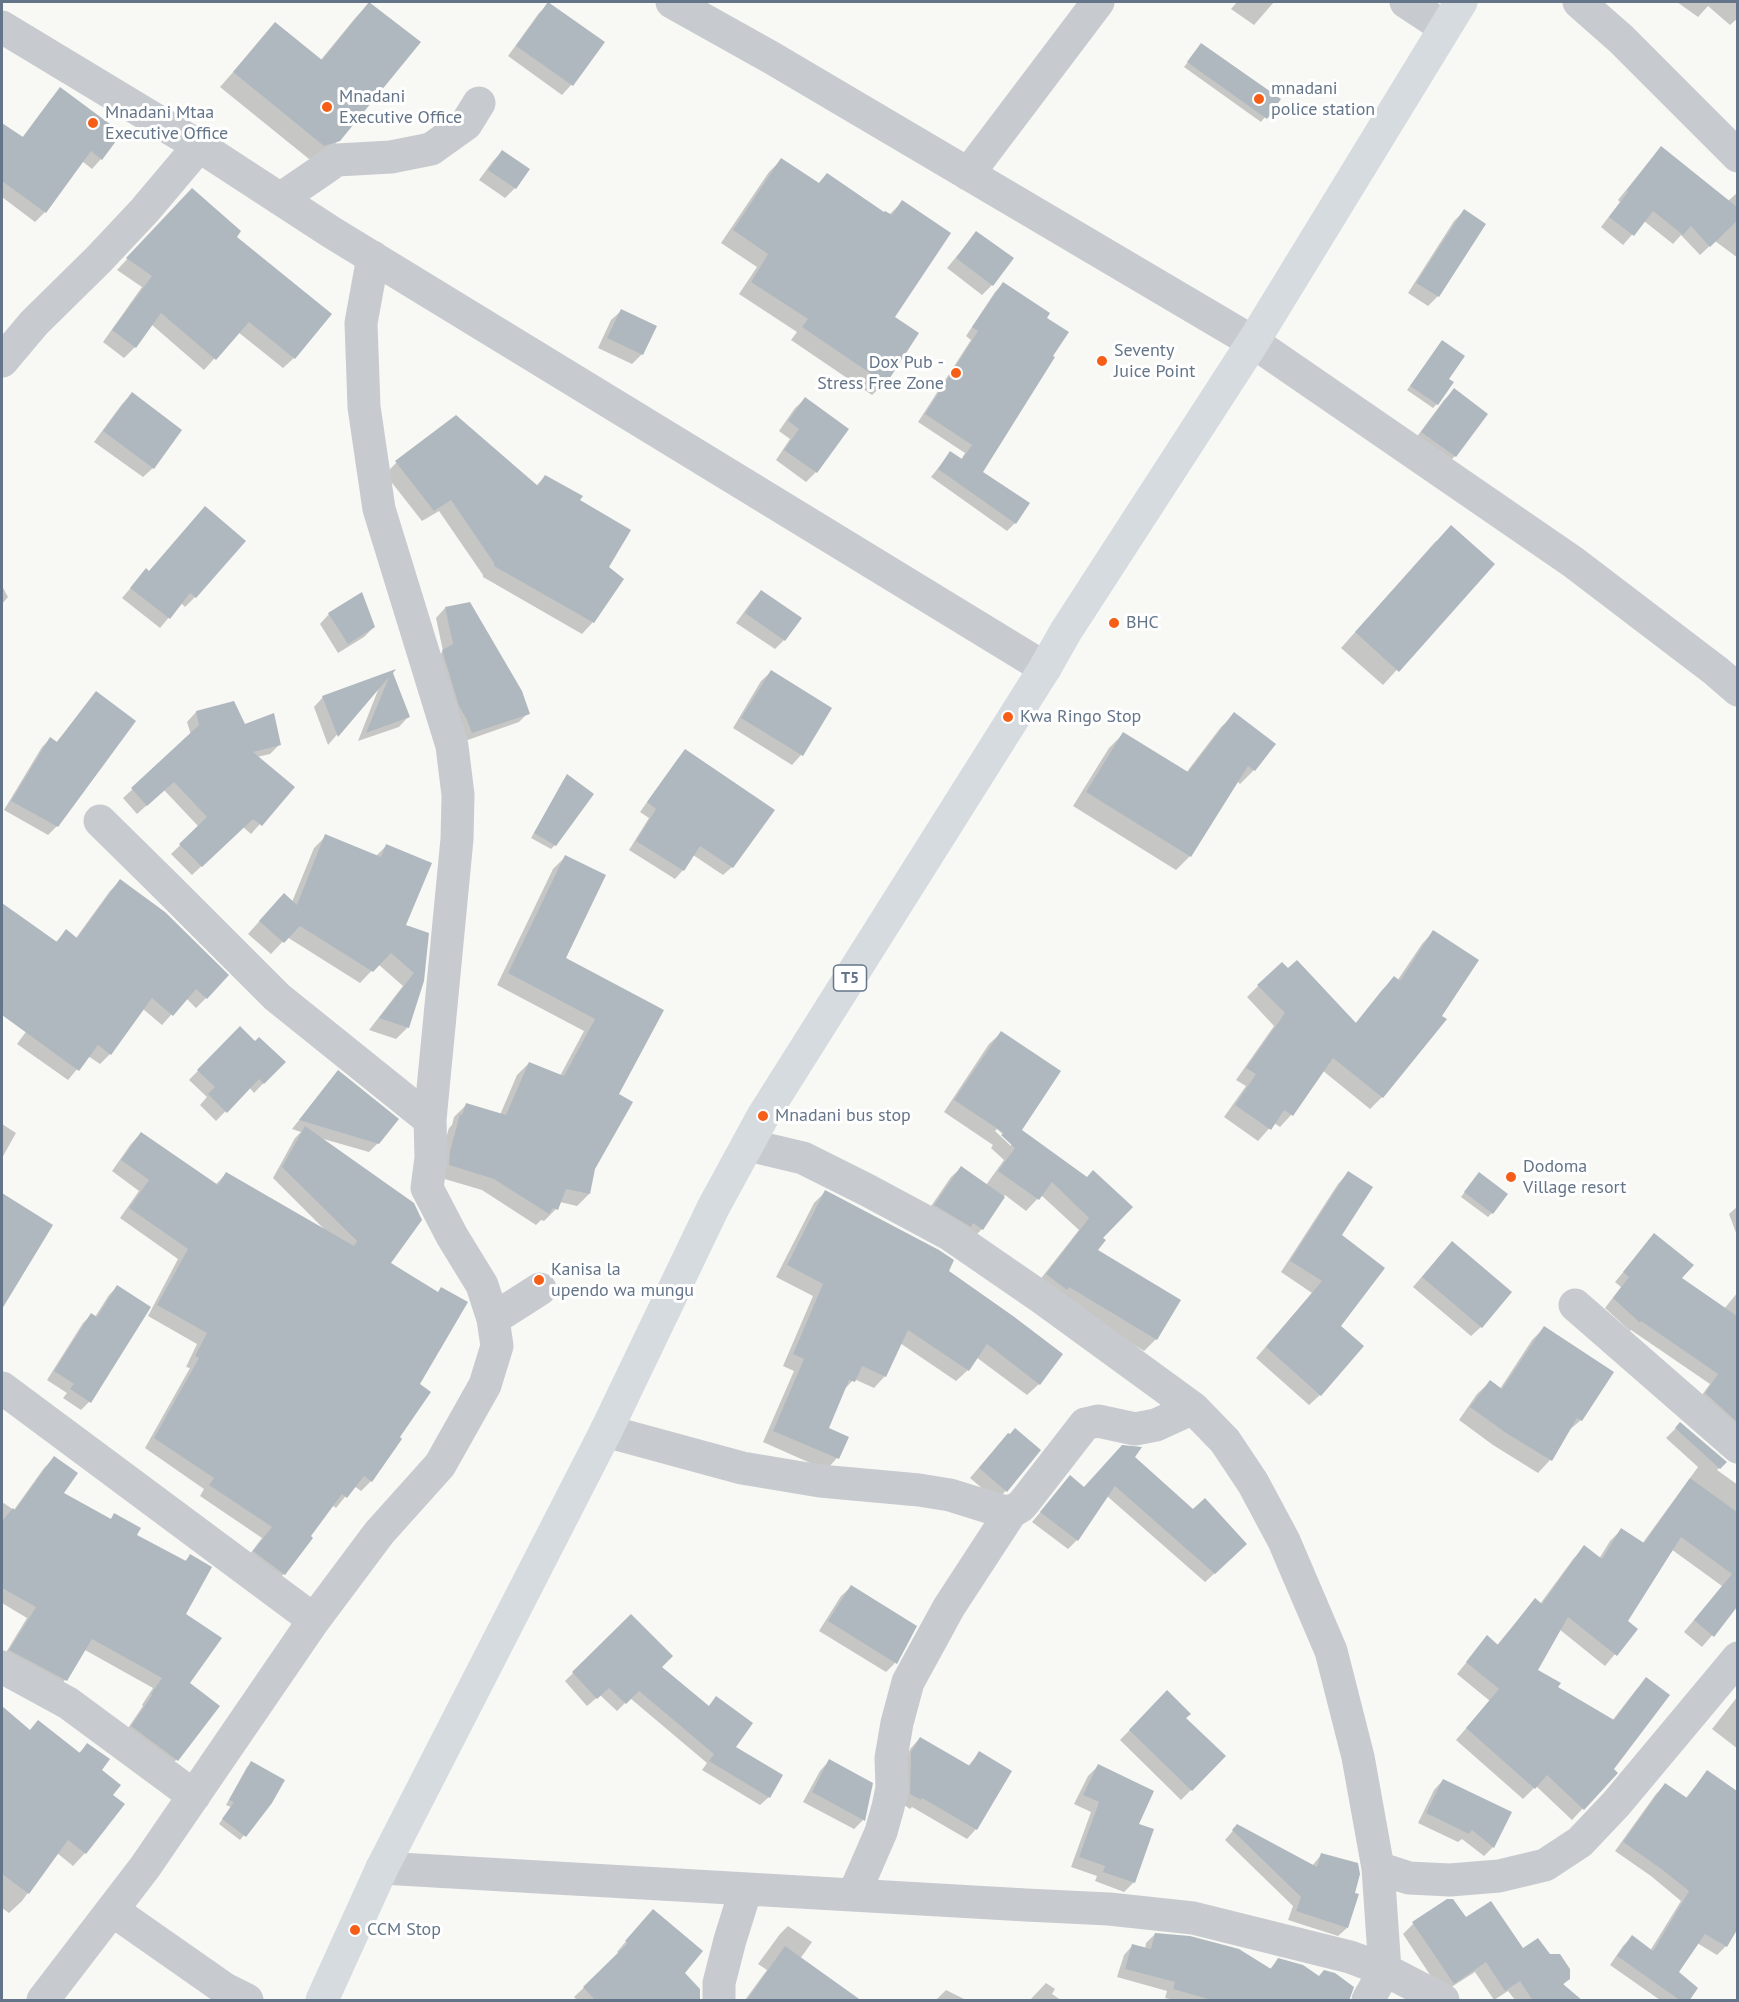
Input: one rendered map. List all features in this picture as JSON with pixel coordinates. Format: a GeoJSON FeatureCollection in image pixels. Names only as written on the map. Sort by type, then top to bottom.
{"type":"FeatureCollection","features":[{"type":"Feature","properties":{"kind":"highway","name":"T5"},"geometry":{"type":"LineString","coordinates":[[322,2001],[382,1868],[606,1431],[697,1239],[769,1106],[1045,668],[1066,631],[1253,342],[1453,14]]}},
{"type":"Feature","properties":{"kind":"street"},"geometry":{"type":"LineString","coordinates":[[672,2],[772,58],[1253,342],[1574,562],[1716,671],[1737,690]]}},
{"type":"Feature","properties":{"kind":"street"},"geometry":{"type":"LineString","coordinates":[[968,174],[1098,2]]}},
{"type":"Feature","properties":{"kind":"street"},"geometry":{"type":"LineString","coordinates":[[1406,2],[1453,14]]}},
{"type":"Feature","properties":{"kind":"street"},"geometry":{"type":"LineString","coordinates":[[1579,2],[1621,39],[1737,156]]}},
{"type":"Feature","properties":{"kind":"street"},"geometry":{"type":"LineString","coordinates":[[2,27],[1045,668]]}},
{"type":"Feature","properties":{"kind":"street"},"geometry":{"type":"LineString","coordinates":[[280,199],[337,160],[391,157],[431,149],[466,124],[479,103]]}},
{"type":"Feature","properties":{"kind":"street"},"geometry":{"type":"LineString","coordinates":[[2,361],[34,323],[145,210],[199,146]]}},
{"type":"Feature","properties":{"kind":"street"},"geometry":{"type":"LineString","coordinates":[[43,2001],[145,1867],[314,1620],[380,1533],[440,1465],[484,1385],[497,1346],[493,1319],[482,1285],[452,1236],[427,1188],[431,1158],[430,1120],[454,874],[458,795],[452,746],[379,509],[364,407],[361,323],[374,257]]}},
{"type":"Feature","properties":{"kind":"street"},"geometry":{"type":"LineString","coordinates":[[100,821],[277,997],[430,1120]]}},
{"type":"Feature","properties":{"kind":"street"},"geometry":{"type":"LineString","coordinates":[[748,1146],[803,1158],[949,1234],[1042,1298],[1192,1408],[1225,1441],[1253,1483],[1284,1540],[1331,1651],[1358,1757],[1378,1868],[1385,1970],[1368,2001]]}},
{"type":"Feature","properties":{"kind":"street"},"geometry":{"type":"LineString","coordinates":[[493,1319],[540,1289]]}},
{"type":"Feature","properties":{"kind":"street"},"geometry":{"type":"LineString","coordinates":[[1575,1305],[1737,1447]]}},
{"type":"Feature","properties":{"kind":"street"},"geometry":{"type":"LineString","coordinates":[[2,1388],[314,1620]]}},
{"type":"Feature","properties":{"kind":"street"},"geometry":{"type":"LineString","coordinates":[[854,1894],[881,1832],[888,1807],[892,1788],[891,1758],[908,1682],[949,1607],[1011,1512],[1021,1506],[1085,1424],[1098,1421],[1135,1429],[1156,1425],[1192,1408]]}},
{"type":"Feature","properties":{"kind":"street"},"geometry":{"type":"LineString","coordinates":[[606,1431],[742,1468],[820,1480],[950,1495],[1011,1512]]}},
{"type":"Feature","properties":{"kind":"street"},"geometry":{"type":"LineString","coordinates":[[1378,1868],[1409,1878],[1450,1880],[1499,1876],[1545,1865],[1580,1842],[1616,1804],[1737,1658]]}},
{"type":"Feature","properties":{"kind":"street"},"geometry":{"type":"LineString","coordinates":[[2,1667],[68,1703],[194,1796]]}},
{"type":"Feature","properties":{"kind":"street"},"geometry":{"type":"LineString","coordinates":[[382,1868],[1109,1909],[1193,1918],[1350,1958],[1385,1970],[1443,2001]]}},
{"type":"Feature","properties":{"kind":"street"},"geometry":{"type":"LineString","coordinates":[[719,2001],[719,1983],[746,1889]]}},
{"type":"Feature","properties":{"kind":"street"},"geometry":{"type":"LineString","coordinates":[[112,1910],[225,1989],[247,2001]]}},
{"type":"Feature","properties":{"kind":"building"},"geometry":{"type":"Polygon","coordinates":[[[369,2],[421,42],[340,141],[324,146],[233,72],[275,22],[322,60],[369,2]]]}},
{"type":"Feature","properties":{"kind":"building"},"geometry":{"type":"Polygon","coordinates":[[[548,2],[605,42],[573,86],[516,46],[548,2]]]}},
{"type":"Feature","properties":{"kind":"building"},"geometry":{"type":"Polygon","coordinates":[[[1201,43],[1281,99],[1267,119],[1187,62],[1201,43]]]}},
{"type":"Feature","properties":{"kind":"building"},"geometry":{"type":"Polygon","coordinates":[[[60,87],[122,133],[102,160],[91,151],[46,213],[2,181],[2,123],[23,137],[60,87]]]}},
{"type":"Feature","properties":{"kind":"building"},"geometry":{"type":"Polygon","coordinates":[[[1661,146],[1737,207],[1737,221],[1710,247],[1691,226],[1683,235],[1653,211],[1634,236],[1609,217],[1661,146]]]}},
{"type":"Feature","properties":{"kind":"building"},"geometry":{"type":"Polygon","coordinates":[[[502,150],[530,169],[516,189],[488,170],[502,150]]]}},
{"type":"Feature","properties":{"kind":"building"},"geometry":{"type":"Polygon","coordinates":[[[781,158],[819,183],[827,173],[884,212],[892,215],[902,200],[951,233],[895,317],[919,333],[886,384],[802,327],[808,319],[751,282],[768,254],[733,230],[781,158]]]}},
{"type":"Feature","properties":{"kind":"building"},"geometry":{"type":"Polygon","coordinates":[[[192,188],[241,231],[237,237],[332,314],[295,359],[249,322],[216,360],[161,313],[136,348],[112,330],[152,276],[126,258],[192,188]]]}},
{"type":"Feature","properties":{"kind":"building"},"geometry":{"type":"Polygon","coordinates":[[[1464,209],[1486,224],[1439,297],[1416,283],[1464,209]]]}},
{"type":"Feature","properties":{"kind":"building"},"geometry":{"type":"Polygon","coordinates":[[[976,231],[1014,258],[993,286],[956,258],[976,231]]]}},
{"type":"Feature","properties":{"kind":"building"},"geometry":{"type":"Polygon","coordinates":[[[1003,282],[1050,313],[1047,318],[1069,332],[983,472],[1030,503],[1016,524],[938,469],[950,451],[962,459],[972,445],[925,414],[978,331],[972,327],[1003,282]]]}},
{"type":"Feature","properties":{"kind":"building"},"geometry":{"type":"Polygon","coordinates":[[[621,309],[657,326],[643,355],[607,338],[621,309]]]}},
{"type":"Feature","properties":{"kind":"building"},"geometry":{"type":"Polygon","coordinates":[[[1442,340],[1465,356],[1449,379],[1454,382],[1438,405],[1410,386],[1442,340]]]}},
{"type":"Feature","properties":{"kind":"building"},"geometry":{"type":"Polygon","coordinates":[[[1454,388],[1488,414],[1456,457],[1421,432],[1454,388]]]}},
{"type":"Feature","properties":{"kind":"building"},"geometry":{"type":"Polygon","coordinates":[[[132,392],[182,430],[154,469],[103,431],[132,392]]]}},
{"type":"Feature","properties":{"kind":"building"},"geometry":{"type":"Polygon","coordinates":[[[805,397],[849,429],[817,473],[784,450],[799,429],[788,421],[805,397]]]}},
{"type":"Feature","properties":{"kind":"building"},"geometry":{"type":"Polygon","coordinates":[[[456,415],[538,486],[545,475],[583,496],[580,500],[631,530],[609,567],[624,579],[594,623],[494,566],[451,500],[434,511],[395,461],[456,415]]]}},
{"type":"Feature","properties":{"kind":"building"},"geometry":{"type":"Polygon","coordinates":[[[205,506],[246,541],[196,598],[190,593],[170,619],[130,588],[146,568],[149,571],[205,506]]]}},
{"type":"Feature","properties":{"kind":"building"},"geometry":{"type":"Polygon","coordinates":[[[1451,525],[1495,564],[1399,672],[1355,632],[1451,525]]]}},
{"type":"Feature","properties":{"kind":"building"},"geometry":{"type":"Polygon","coordinates":[[[761,590],[802,618],[785,641],[745,613],[761,590]]]}},
{"type":"Feature","properties":{"kind":"building"},"geometry":{"type":"Polygon","coordinates":[[[362,592],[375,627],[348,644],[328,613],[362,592]]]}},
{"type":"Feature","properties":{"kind":"building"},"geometry":{"type":"Polygon","coordinates":[[[470,602],[522,691],[530,714],[472,733],[459,706],[442,650],[453,644],[445,607],[470,602]]]}},
{"type":"Feature","properties":{"kind":"building"},"geometry":{"type":"Polygon","coordinates":[[[396,669],[393,673],[410,717],[366,733],[389,677],[338,737],[322,696],[396,669]]]}},
{"type":"Feature","properties":{"kind":"building"},"geometry":{"type":"Polygon","coordinates":[[[771,670],[832,708],[803,756],[741,718],[771,670]]]}},
{"type":"Feature","properties":{"kind":"building"},"geometry":{"type":"Polygon","coordinates":[[[96,691],[136,721],[58,827],[11,801],[50,737],[57,742],[96,691]]]}},
{"type":"Feature","properties":{"kind":"building"},"geometry":{"type":"Polygon","coordinates":[[[234,701],[245,724],[274,713],[281,745],[253,752],[295,787],[262,826],[253,819],[202,867],[179,844],[207,817],[174,782],[147,806],[131,788],[199,725],[196,711],[234,701]]]}},
{"type":"Feature","properties":{"kind":"building"},"geometry":{"type":"Polygon","coordinates":[[[1234,712],[1276,744],[1255,771],[1248,766],[1191,857],[1086,792],[1123,732],[1188,772],[1234,712]]]}},
{"type":"Feature","properties":{"kind":"building"},"geometry":{"type":"Polygon","coordinates":[[[685,749],[775,810],[733,868],[700,846],[684,871],[636,841],[656,809],[647,802],[685,749]]]}},
{"type":"Feature","properties":{"kind":"building"},"geometry":{"type":"Polygon","coordinates":[[[567,774],[594,794],[556,846],[534,833],[567,774]]]}},
{"type":"Feature","properties":{"kind":"building"},"geometry":{"type":"Polygon","coordinates":[[[325,834],[381,857],[386,844],[432,863],[406,925],[429,933],[424,981],[409,1028],[379,1018],[414,973],[391,953],[373,972],[300,926],[284,943],[259,921],[284,893],[297,905],[325,834]]]}},
{"type":"Feature","properties":{"kind":"building"},"geometry":{"type":"Polygon","coordinates":[[[565,855],[606,875],[566,958],[664,1010],[619,1094],[633,1102],[595,1169],[590,1194],[566,1189],[558,1210],[553,1208],[549,1214],[494,1179],[449,1165],[450,1151],[460,1114],[462,1115],[466,1103],[506,1115],[529,1062],[564,1076],[595,1019],[508,973],[565,855]]]}},
{"type":"Feature","properties":{"kind":"building"},"geometry":{"type":"Polygon","coordinates":[[[120,879],[165,912],[229,975],[207,999],[196,989],[173,1016],[152,998],[111,1055],[98,1045],[79,1071],[2,1015],[2,903],[57,942],[66,929],[77,938],[120,879]]]}},
{"type":"Feature","properties":{"kind":"building"},"geometry":{"type":"Polygon","coordinates":[[[1433,930],[1479,960],[1442,1016],[1447,1019],[1383,1098],[1333,1058],[1293,1116],[1284,1110],[1271,1130],[1235,1105],[1256,1074],[1246,1068],[1285,1013],[1257,985],[1282,962],[1288,968],[1297,960],[1356,1023],[1394,976],[1400,981],[1433,930]]]}},
{"type":"Feature","properties":{"kind":"building"},"geometry":{"type":"Polygon","coordinates":[[[240,1026],[255,1041],[259,1037],[286,1062],[264,1084],[259,1079],[227,1113],[208,1094],[215,1087],[197,1070],[240,1026]]]}},
{"type":"Feature","properties":{"kind":"building"},"geometry":{"type":"Polygon","coordinates":[[[1001,1031],[1061,1071],[1022,1130],[1087,1177],[1093,1170],[1133,1207],[1103,1238],[1106,1240],[1098,1250],[1181,1300],[1157,1340],[1069,1287],[1067,1290],[1046,1274],[1089,1218],[1052,1182],[1039,1200],[998,1171],[1015,1148],[1001,1135],[1004,1133],[954,1100],[1001,1031]]]}},
{"type":"Feature","properties":{"kind":"building"},"geometry":{"type":"Polygon","coordinates":[[[338,1070],[399,1119],[379,1144],[299,1120],[338,1070]]]}},
{"type":"Feature","properties":{"kind":"building"},"geometry":{"type":"Polygon","coordinates":[[[305,1126],[414,1203],[422,1220],[391,1263],[438,1292],[441,1287],[468,1302],[420,1384],[431,1392],[400,1437],[402,1439],[372,1482],[364,1476],[347,1498],[342,1494],[285,1575],[253,1551],[272,1527],[209,1485],[214,1478],[154,1438],[199,1358],[195,1356],[207,1333],[157,1305],[188,1249],[129,1208],[149,1180],[121,1160],[141,1132],[218,1185],[226,1172],[354,1246],[357,1241],[282,1167],[305,1126]]]}},
{"type":"Feature","properties":{"kind":"building"},"geometry":{"type":"Polygon","coordinates":[[[961,1166],[1005,1197],[983,1230],[973,1223],[971,1227],[934,1205],[961,1166]]]}},
{"type":"Feature","properties":{"kind":"building"},"geometry":{"type":"Polygon","coordinates":[[[1348,1171],[1373,1187],[1342,1235],[1385,1268],[1341,1326],[1364,1346],[1321,1396],[1266,1347],[1322,1281],[1290,1261],[1348,1171]]]}},
{"type":"Feature","properties":{"kind":"building"},"geometry":{"type":"Polygon","coordinates":[[[1479,1172],[1508,1194],[1493,1214],[1464,1192],[1479,1172]]]}},
{"type":"Feature","properties":{"kind":"building"},"geometry":{"type":"Polygon","coordinates":[[[825,1190],[954,1260],[949,1271],[1063,1354],[1040,1385],[987,1344],[969,1371],[908,1330],[886,1377],[862,1366],[855,1382],[849,1380],[829,1428],[849,1437],[839,1459],[773,1431],[804,1359],[793,1354],[823,1284],[787,1265],[825,1190]]]}},
{"type":"Feature","properties":{"kind":"building"},"geometry":{"type":"Polygon","coordinates":[[[2,1193],[53,1225],[2,1309],[2,1193]]]}},
{"type":"Feature","properties":{"kind":"building"},"geometry":{"type":"Polygon","coordinates":[[[1654,1233],[1694,1265],[1682,1278],[1737,1316],[1737,1422],[1705,1393],[1718,1374],[1641,1321],[1640,1323],[1613,1298],[1629,1277],[1623,1272],[1654,1233]]]}},
{"type":"Feature","properties":{"kind":"building"},"geometry":{"type":"Polygon","coordinates":[[[1452,1241],[1512,1292],[1482,1328],[1422,1277],[1452,1241]]]}},
{"type":"Feature","properties":{"kind":"building"},"geometry":{"type":"Polygon","coordinates":[[[117,1285],[151,1307],[91,1403],[70,1389],[74,1384],[54,1371],[91,1313],[97,1317],[117,1285]]]}},
{"type":"Feature","properties":{"kind":"building"},"geometry":{"type":"Polygon","coordinates":[[[1544,1326],[1614,1372],[1582,1421],[1577,1418],[1552,1461],[1506,1433],[1470,1407],[1490,1380],[1502,1389],[1544,1326]]]}},
{"type":"Feature","properties":{"kind":"building"},"geometry":{"type":"Polygon","coordinates":[[[1680,1422],[1727,1462],[1720,1469],[1675,1428],[1680,1422]]]}},
{"type":"Feature","properties":{"kind":"building"},"geometry":{"type":"Polygon","coordinates":[[[1015,1428],[1041,1450],[1007,1492],[979,1468],[1008,1433],[1010,1434],[1015,1428]]]}},
{"type":"Feature","properties":{"kind":"building"},"geometry":{"type":"Polygon","coordinates":[[[1122,1445],[1142,1447],[1135,1457],[1193,1509],[1205,1498],[1247,1544],[1215,1574],[1115,1486],[1078,1541],[1040,1512],[1070,1475],[1084,1487],[1122,1445]]]}},
{"type":"Feature","properties":{"kind":"building"},"geometry":{"type":"Polygon","coordinates":[[[54,1456],[78,1473],[64,1493],[111,1519],[114,1513],[141,1528],[137,1535],[186,1561],[190,1554],[212,1567],[186,1614],[222,1638],[190,1683],[220,1706],[178,1761],[131,1726],[162,1678],[92,1639],[67,1681],[9,1650],[36,1607],[2,1588],[2,1521],[13,1508],[15,1510],[54,1456]]]}},
{"type":"Feature","properties":{"kind":"building"},"geometry":{"type":"Polygon","coordinates":[[[1690,1478],[1737,1512],[1737,1607],[1714,1637],[1694,1620],[1732,1574],[1681,1537],[1628,1621],[1638,1629],[1617,1656],[1568,1617],[1538,1670],[1561,1683],[1558,1687],[1614,1720],[1646,1677],[1670,1695],[1614,1769],[1618,1773],[1584,1810],[1547,1775],[1535,1789],[1466,1728],[1499,1689],[1466,1662],[1487,1635],[1498,1645],[1535,1598],[1542,1604],[1584,1545],[1602,1559],[1621,1528],[1644,1543],[1690,1478]]]}},
{"type":"Feature","properties":{"kind":"building"},"geometry":{"type":"Polygon","coordinates":[[[851,1585],[917,1626],[897,1664],[828,1621],[851,1585]]]}},
{"type":"Feature","properties":{"kind":"building"},"geometry":{"type":"Polygon","coordinates":[[[631,1614],[673,1656],[662,1667],[709,1706],[716,1696],[753,1723],[736,1747],[783,1775],[770,1798],[709,1761],[714,1754],[639,1691],[626,1704],[609,1688],[597,1699],[572,1672],[631,1614]]]}},
{"type":"Feature","properties":{"kind":"building"},"geometry":{"type":"Polygon","coordinates":[[[1167,1690],[1191,1714],[1186,1718],[1226,1756],[1192,1791],[1129,1730],[1167,1690]]]}},
{"type":"Feature","properties":{"kind":"building"},"geometry":{"type":"Polygon","coordinates":[[[2,1706],[30,1730],[38,1720],[80,1753],[87,1743],[110,1759],[102,1770],[121,1785],[113,1795],[125,1804],[86,1854],[68,1840],[29,1894],[2,1874],[2,1706]]]}},
{"type":"Feature","properties":{"kind":"building"},"geometry":{"type":"Polygon","coordinates":[[[920,1737],[970,1766],[979,1751],[1012,1771],[977,1830],[922,1798],[921,1800],[910,1794],[911,1752],[920,1737]]]}},
{"type":"Feature","properties":{"kind":"building"},"geometry":{"type":"Polygon","coordinates":[[[829,1759],[873,1783],[865,1821],[812,1792],[829,1759]]]}},
{"type":"Feature","properties":{"kind":"building"},"geometry":{"type":"Polygon","coordinates":[[[251,1761],[285,1780],[272,1803],[246,1837],[222,1819],[234,1802],[229,1800],[251,1761]]]}},
{"type":"Feature","properties":{"kind":"building"},"geometry":{"type":"Polygon","coordinates":[[[1098,1764],[1154,1791],[1139,1824],[1154,1829],[1135,1883],[1103,1872],[1105,1866],[1079,1857],[1099,1802],[1083,1795],[1098,1764]]]}},
{"type":"Feature","properties":{"kind":"building"},"geometry":{"type":"Polygon","coordinates":[[[1707,1770],[1737,1791],[1737,1930],[1727,1947],[1705,1934],[1679,1972],[1698,1988],[1689,2001],[1681,2001],[1617,1956],[1632,1935],[1653,1951],[1689,1891],[1623,1842],[1665,1783],[1687,1798],[1707,1770]]]}},
{"type":"Feature","properties":{"kind":"building"},"geometry":{"type":"Polygon","coordinates":[[[1443,1779],[1512,1812],[1494,1848],[1472,1830],[1469,1834],[1426,1813],[1443,1779]]]}},
{"type":"Feature","properties":{"kind":"building"},"geometry":{"type":"Polygon","coordinates":[[[1237,1824],[1317,1867],[1321,1853],[1358,1863],[1360,1874],[1355,1893],[1359,1894],[1348,1928],[1296,1911],[1301,1897],[1232,1830],[1237,1824]]]}},
{"type":"Feature","properties":{"kind":"building"},"geometry":{"type":"Polygon","coordinates":[[[1447,1899],[1453,1899],[1466,1917],[1491,1901],[1523,1948],[1538,1938],[1550,1954],[1560,1954],[1570,1969],[1570,1979],[1563,1984],[1583,2001],[1533,2001],[1520,1981],[1505,1991],[1486,1962],[1454,1984],[1412,1922],[1447,1899]]]}},
{"type":"Feature","properties":{"kind":"building"},"geometry":{"type":"Polygon","coordinates":[[[653,1909],[703,1951],[685,1973],[700,1989],[700,2001],[596,2001],[583,1987],[628,1943],[625,1941],[653,1909]]]}},
{"type":"Feature","properties":{"kind":"building"},"geometry":{"type":"Polygon","coordinates":[[[1155,1933],[1190,1936],[1239,1949],[1271,1969],[1278,1958],[1303,1965],[1319,1976],[1324,1970],[1335,1973],[1354,1987],[1349,2001],[1215,2001],[1173,1989],[1175,1982],[1125,1969],[1132,1944],[1151,1949],[1155,1933]]]}},
{"type":"Feature","properties":{"kind":"building"},"geometry":{"type":"Polygon","coordinates":[[[785,1946],[862,2001],[746,2001],[785,1946]]]}},
{"type":"Feature","properties":{"kind":"place","name":"mnadani police station"},"geometry":{"type":"Point","coordinates":[1259,99]}},
{"type":"Feature","properties":{"kind":"place","name":"Mnadani Executive Office"},"geometry":{"type":"Point","coordinates":[327,107]}},
{"type":"Feature","properties":{"kind":"place","name":"Mnadani Mtaa Executive Office"},"geometry":{"type":"Point","coordinates":[93,123]}},
{"type":"Feature","properties":{"kind":"place","name":"Seventy Juice Point"},"geometry":{"type":"Point","coordinates":[1102,361]}},
{"type":"Feature","properties":{"kind":"place","name":"Dox Pub - Stress Free Zone"},"geometry":{"type":"Point","coordinates":[956,373]}},
{"type":"Feature","properties":{"kind":"place","name":"BHC"},"geometry":{"type":"Point","coordinates":[1114,623]}},
{"type":"Feature","properties":{"kind":"place","name":"Kwa Ringo Stop"},"geometry":{"type":"Point","coordinates":[1008,717]}},
{"type":"Feature","properties":{"kind":"place","name":"Mnadani bus stop"},"geometry":{"type":"Point","coordinates":[763,1116]}},
{"type":"Feature","properties":{"kind":"place","name":"Dodoma Village resort"},"geometry":{"type":"Point","coordinates":[1511,1177]}},
{"type":"Feature","properties":{"kind":"place","name":"Kanisa la upendo wa mungu"},"geometry":{"type":"Point","coordinates":[539,1280]}},
{"type":"Feature","properties":{"kind":"place","name":"CCM Stop"},"geometry":{"type":"Point","coordinates":[355,1930]}}]}
